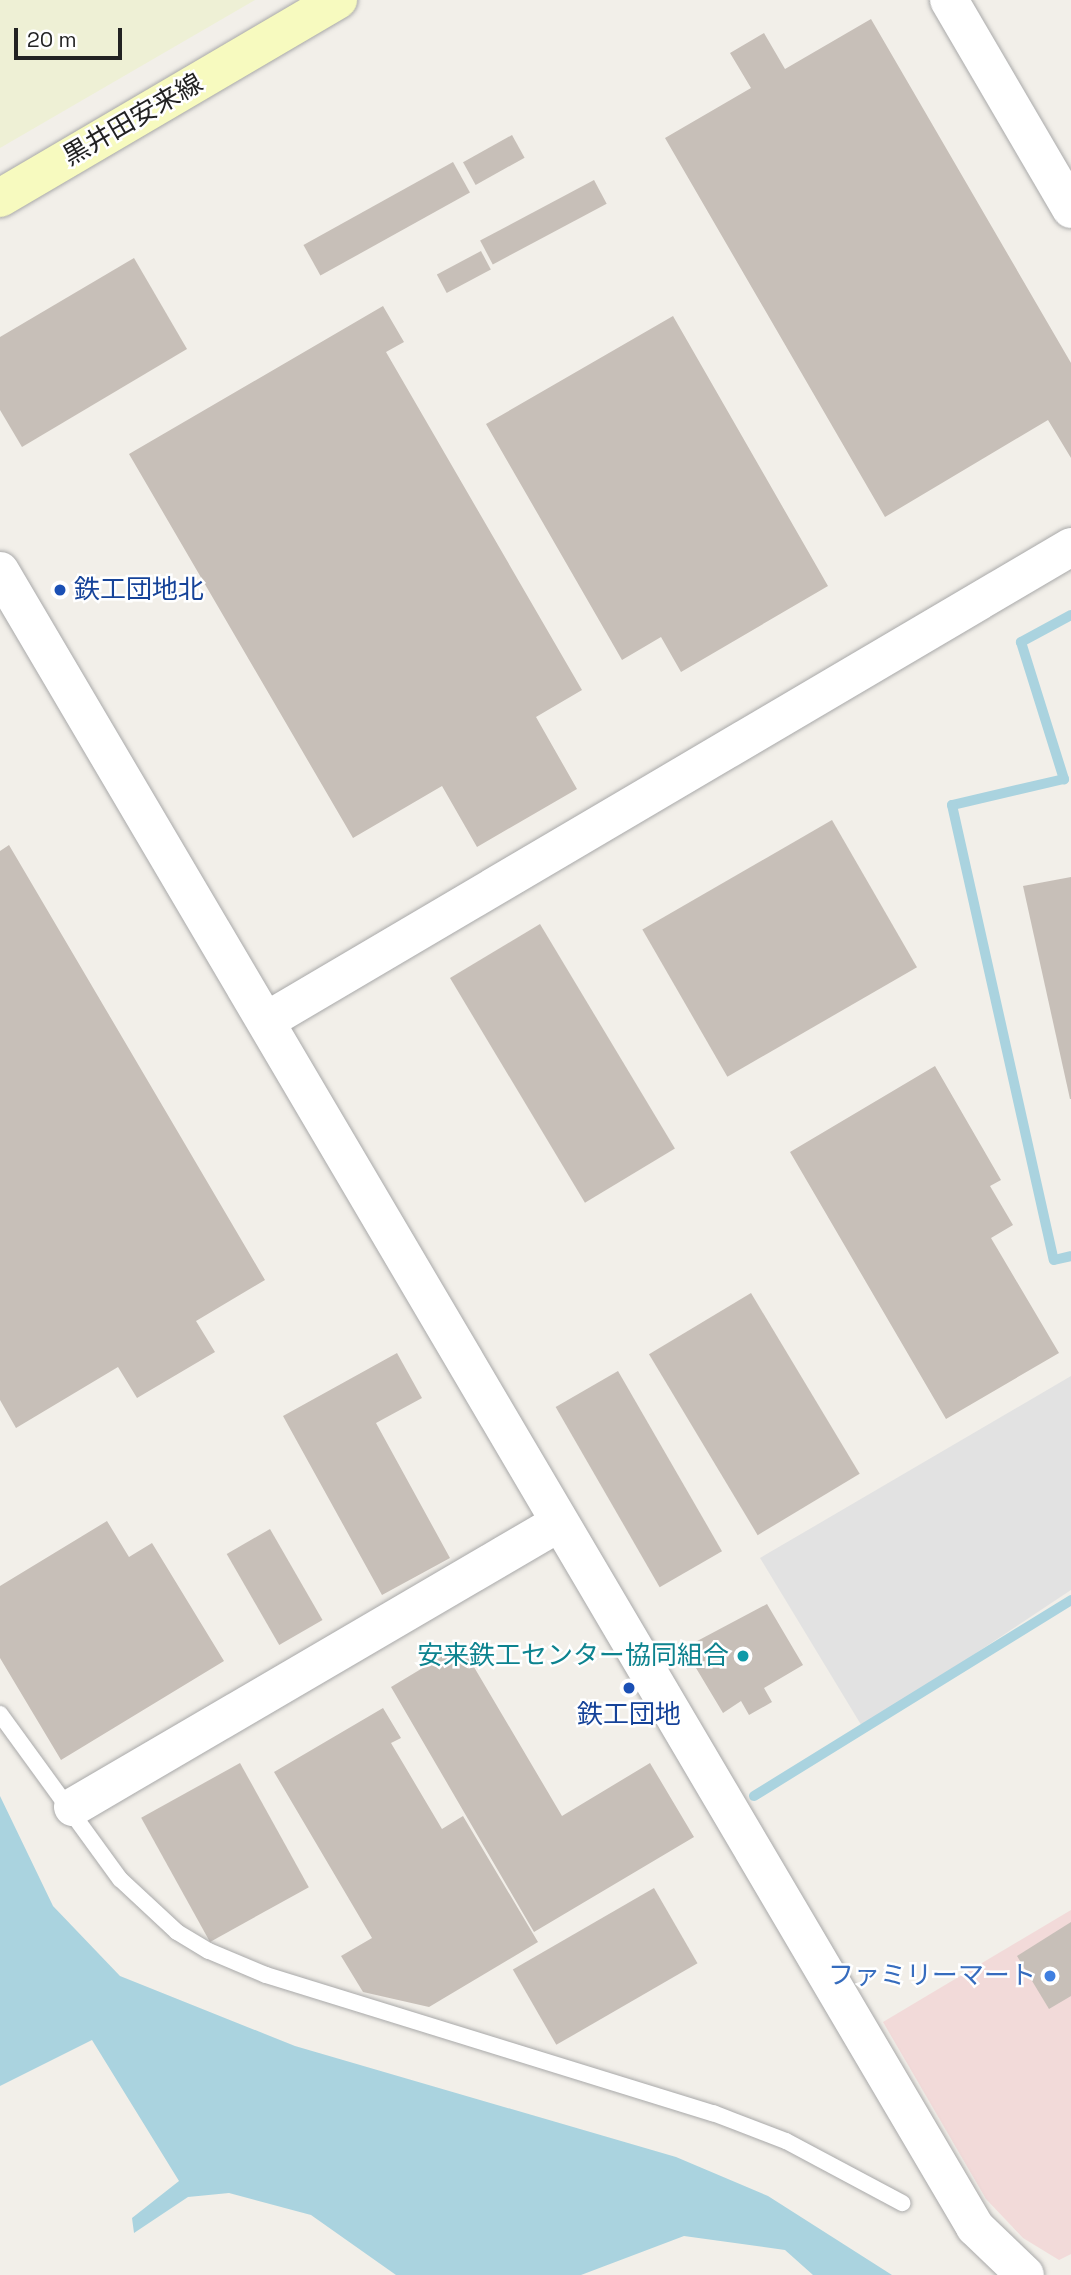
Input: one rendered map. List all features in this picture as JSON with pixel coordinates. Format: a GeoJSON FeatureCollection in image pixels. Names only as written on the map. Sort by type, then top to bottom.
{"type":"FeatureCollection","features":[{"type":"Feature","properties":{"kind":"main road","name":"黒井田安来線"},"geometry":{"type":"LineString","coordinates":[[0,198],[338,0]]}},
{"type":"Feature","properties":{"kind":"street"},"geometry":{"type":"LineString","coordinates":[[949,0],[1071,209]]}},
{"type":"Feature","properties":{"kind":"street"},"geometry":{"type":"LineString","coordinates":[[266,1021],[1071,547]]}},
{"type":"Feature","properties":{"kind":"street"},"geometry":{"type":"LineString","coordinates":[[0,571],[266,1021],[557,1524],[975,2227],[1026,2275]]}},
{"type":"Feature","properties":{"kind":"street"},"geometry":{"type":"LineString","coordinates":[[73,1807],[557,1524]]}},
{"type":"Feature","properties":{"kind":"lane"},"geometry":{"type":"LineString","coordinates":[[0,1714],[73,1807],[120,1879],[177,1932],[209,1951],[266,1975],[713,2113],[797,2146],[902,2203]]}},
{"type":"Feature","properties":{"kind":"shaded area"},"geometry":{"type":"Polygon","coordinates":[[[1071,1376],[1071,1590],[863,1728],[760,1558],[1071,1376]]]}},
{"type":"Feature","properties":{"kind":"shaded area"},"geometry":{"type":"Polygon","coordinates":[[[1071,1910],[1071,2254],[1059,2260],[1023,2238],[986,2199],[883,2022],[1071,1910]]]}},
{"type":"Feature","properties":{"kind":"green space"},"geometry":{"type":"Polygon","coordinates":[[[0,0],[255,0],[0,148],[0,0]]]}},
{"type":"Feature","properties":{"kind":"water"},"geometry":{"type":"Polygon","coordinates":[[[0,1796],[53,1906],[120,1976],[295,2046],[676,2157],[768,2196],[892,2275],[813,2275],[785,2250],[684,2236],[581,2275],[396,2275],[311,2215],[229,2193],[188,2197],[134,2233],[132,2218],[179,2181],[92,2040],[0,2086],[0,1796]]]}},
{"type":"Feature","properties":{"kind":"building"},"geometry":{"type":"Polygon","coordinates":[[[871,19],[1071,363],[1071,458],[1048,420],[885,517],[665,138],[751,88],[730,53],[764,33],[785,69],[871,19]]]}},
{"type":"Feature","properties":{"kind":"building"},"geometry":{"type":"Polygon","coordinates":[[[512,135],[525,158],[476,185],[463,162],[512,135]]]}},
{"type":"Feature","properties":{"kind":"building"},"geometry":{"type":"Polygon","coordinates":[[[453,162],[470,193],[320,276],[303,245],[453,162]]]}},
{"type":"Feature","properties":{"kind":"building"},"geometry":{"type":"Polygon","coordinates":[[[594,180],[607,204],[493,264],[480,241],[594,180]]]}},
{"type":"Feature","properties":{"kind":"building"},"geometry":{"type":"Polygon","coordinates":[[[481,251],[491,270],[447,293],[437,274],[481,251]]]}},
{"type":"Feature","properties":{"kind":"building"},"geometry":{"type":"Polygon","coordinates":[[[134,258],[187,349],[22,447],[0,410],[0,337],[134,258]]]}},
{"type":"Feature","properties":{"kind":"building"},"geometry":{"type":"Polygon","coordinates":[[[383,306],[404,342],[386,352],[582,690],[536,717],[577,789],[477,847],[442,786],[353,838],[129,454],[383,306]]]}},
{"type":"Feature","properties":{"kind":"building"},"geometry":{"type":"Polygon","coordinates":[[[673,316],[828,586],[681,672],[661,637],[622,660],[486,424],[673,316]]]}},
{"type":"Feature","properties":{"kind":"building"},"geometry":{"type":"Polygon","coordinates":[[[832,820],[917,967],[727,1077],[642,930],[832,820]]]}},
{"type":"Feature","properties":{"kind":"building"},"geometry":{"type":"Polygon","coordinates":[[[9,845],[265,1280],[196,1321],[215,1352],[137,1398],[118,1367],[16,1428],[0,1400],[0,851],[9,845]]]}},
{"type":"Feature","properties":{"kind":"building"},"geometry":{"type":"Polygon","coordinates":[[[1071,877],[1071,1099],[1070,1099],[1023,886],[1071,877]]]}},
{"type":"Feature","properties":{"kind":"building"},"geometry":{"type":"Polygon","coordinates":[[[540,924],[675,1149],[585,1203],[450,978],[540,924]]]}},
{"type":"Feature","properties":{"kind":"building"},"geometry":{"type":"Polygon","coordinates":[[[935,1066],[1001,1180],[990,1186],[1013,1225],[991,1238],[1059,1353],[946,1419],[790,1152],[935,1066]]]}},
{"type":"Feature","properties":{"kind":"building"},"geometry":{"type":"Polygon","coordinates":[[[751,1293],[860,1474],[758,1535],[649,1354],[751,1293]]]}},
{"type":"Feature","properties":{"kind":"building"},"geometry":{"type":"Polygon","coordinates":[[[397,1353],[422,1398],[376,1423],[450,1558],[382,1595],[283,1416],[397,1353]]]}},
{"type":"Feature","properties":{"kind":"building"},"geometry":{"type":"Polygon","coordinates":[[[618,1371],[722,1551],[660,1587],[556,1407],[618,1371]]]}},
{"type":"Feature","properties":{"kind":"building"},"geometry":{"type":"Polygon","coordinates":[[[107,1521],[129,1557],[152,1543],[224,1661],[61,1760],[0,1658],[0,1586],[107,1521]]]}},
{"type":"Feature","properties":{"kind":"building"},"geometry":{"type":"Polygon","coordinates":[[[270,1529],[322,1620],[279,1645],[227,1554],[270,1529]]]}},
{"type":"Feature","properties":{"kind":"building","name":"安来鉄工センター協同組合"},"geometry":{"type":"Polygon","coordinates":[[[767,1604],[803,1665],[764,1688],[772,1702],[749,1715],[741,1701],[723,1713],[684,1648],[767,1604]]]}},
{"type":"Feature","properties":{"kind":"building"},"geometry":{"type":"Polygon","coordinates":[[[461,1645],[562,1816],[650,1763],[694,1837],[534,1932],[391,1687],[461,1645]]]}},
{"type":"Feature","properties":{"kind":"building"},"geometry":{"type":"Polygon","coordinates":[[[383,1708],[401,1738],[391,1743],[442,1829],[463,1816],[538,1942],[429,2007],[363,1992],[341,1956],[372,1938],[274,1772],[383,1708]]]}},
{"type":"Feature","properties":{"kind":"building"},"geometry":{"type":"Polygon","coordinates":[[[240,1763],[309,1887],[210,1942],[141,1818],[240,1763]]]}},
{"type":"Feature","properties":{"kind":"building"},"geometry":{"type":"Polygon","coordinates":[[[654,1888],[698,1963],[556,2045],[513,1969],[654,1888]]]}},
{"type":"Feature","properties":{"kind":"building","name":"ファミリーマート"},"geometry":{"type":"Polygon","coordinates":[[[1071,1922],[1071,1996],[1049,2009],[1017,1956],[1071,1922]]]}},
{"type":"Feature","properties":{"kind":"waterway"},"geometry":{"type":"LineString","coordinates":[[1071,615],[1021,642],[1064,779],[952,805],[1054,1260],[1071,1256]]}},
{"type":"Feature","properties":{"kind":"waterway"},"geometry":{"type":"LineString","coordinates":[[754,1796],[1071,1600]]}},
{"type":"Feature","properties":{"kind":"place","name":"鉄工団地北"},"geometry":{"type":"Point","coordinates":[60,590]}},
{"type":"Feature","properties":{"kind":"place","name":"安来鉄工センター協同組合"},"geometry":{"type":"Point","coordinates":[743,1656]}},
{"type":"Feature","properties":{"kind":"place","name":"鉄工団地"},"geometry":{"type":"Point","coordinates":[629,1688]}},
{"type":"Feature","properties":{"kind":"place","name":"ファミリーマート"},"geometry":{"type":"Point","coordinates":[1050,1976]}}]}
